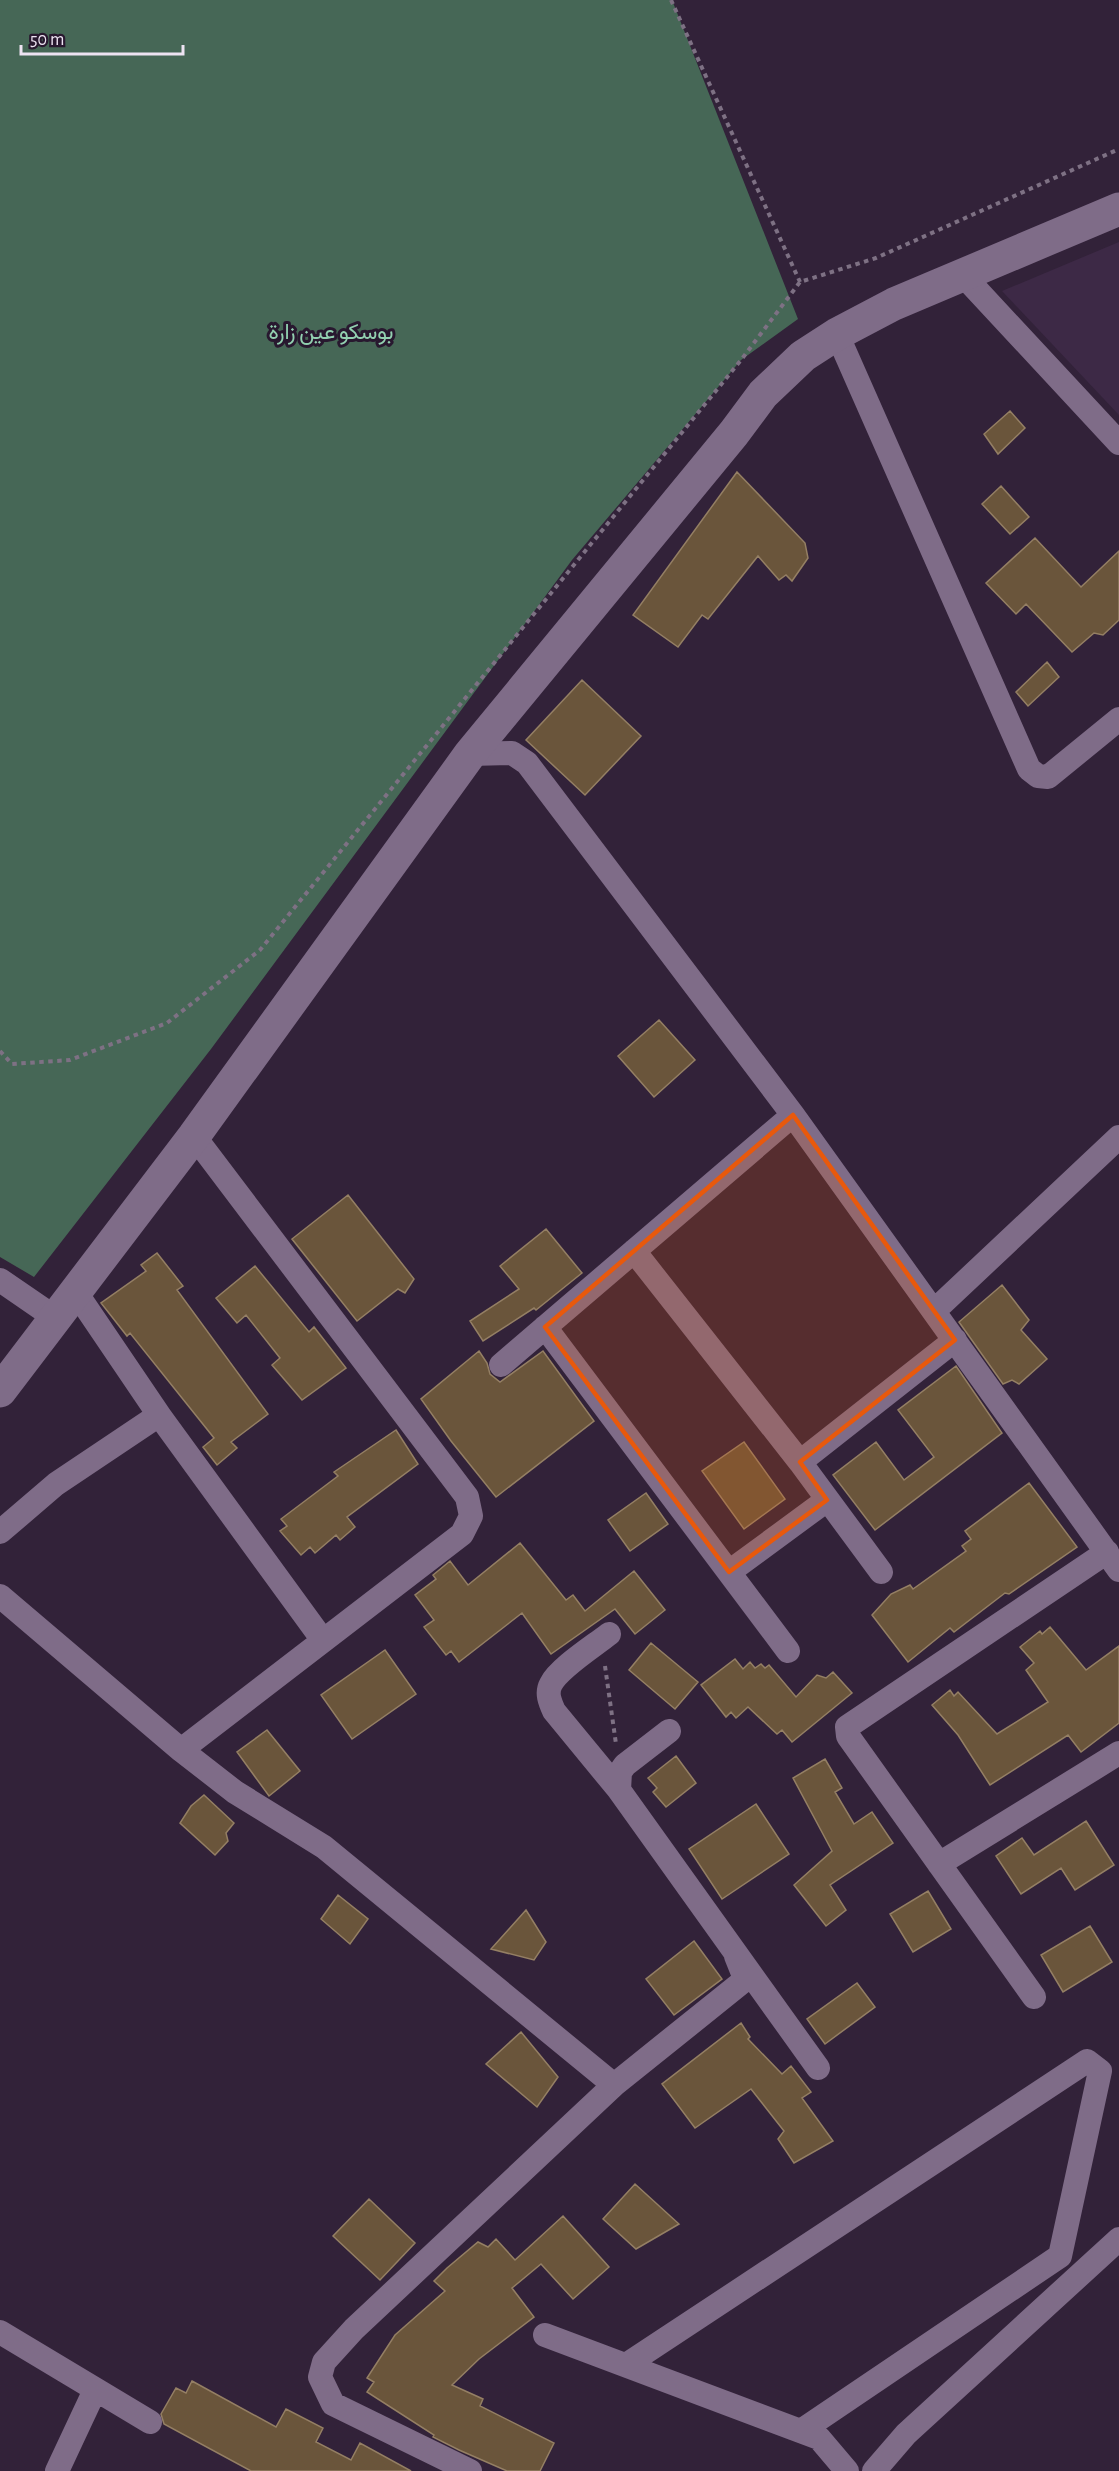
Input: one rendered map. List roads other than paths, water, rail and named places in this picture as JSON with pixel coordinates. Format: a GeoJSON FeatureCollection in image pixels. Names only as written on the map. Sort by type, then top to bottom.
{"type":"FeatureCollection","features":[{"type":"Feature","properties":{"kind":"main road"},"geometry":{"type":"LineString","coordinates":[[0,1391],[54,1317],[194,1136],[470,754],[727,442],[763,394],[803,356],[837,334],[894,304],[1119,208]]}},
{"type":"Feature","properties":{"kind":"street"},"geometry":{"type":"LineString","coordinates":[[962,274],[1119,443]]}},
{"type":"Feature","properties":{"kind":"street"},"geometry":{"type":"LineString","coordinates":[[837,334],[1029,769],[1038,776],[1048,777],[1119,719]]}},
{"type":"Feature","properties":{"kind":"street"},"geometry":{"type":"LineString","coordinates":[[470,754],[512,753],[527,763],[793,1115],[1113,1561],[847,1727],[848,1736],[1034,1997]]}},
{"type":"Feature","properties":{"kind":"street"},"geometry":{"type":"LineString","coordinates":[[501,1365],[793,1115]]}},
{"type":"Feature","properties":{"kind":"street"},"geometry":{"type":"LineString","coordinates":[[182,1750],[322,1639],[462,1534],[471,1516],[467,1497],[194,1136]]}},
{"type":"Feature","properties":{"kind":"street"},"geometry":{"type":"LineString","coordinates":[[934,1311],[1119,1137]]}},
{"type":"Feature","properties":{"kind":"street"},"geometry":{"type":"LineString","coordinates":[[634,1251],[800,1462],[881,1572]]}},
{"type":"Feature","properties":{"kind":"street"},"geometry":{"type":"LineString","coordinates":[[0,1280],[54,1317]]}},
{"type":"Feature","properties":{"kind":"street"},"geometry":{"type":"LineString","coordinates":[[75,1291],[159,1415],[322,1639]]}},
{"type":"Feature","properties":{"kind":"street"},"geometry":{"type":"LineString","coordinates":[[545,1327],[788,1651]]}},
{"type":"Feature","properties":{"kind":"street"},"geometry":{"type":"LineString","coordinates":[[800,1462],[955,1340]]}},
{"type":"Feature","properties":{"kind":"street"},"geometry":{"type":"LineString","coordinates":[[0,1532],[56,1484],[159,1415]]}},
{"type":"Feature","properties":{"kind":"street"},"geometry":{"type":"LineString","coordinates":[[729,1572],[827,1500]]}},
{"type":"Feature","properties":{"kind":"street"},"geometry":{"type":"LineString","coordinates":[[0,1596],[182,1750],[235,1792],[324,1847],[614,2085]]}},
{"type":"Feature","properties":{"kind":"street"},"geometry":{"type":"LineString","coordinates":[[605,1637],[558,1675],[550,1685],[549,1696],[554,1711],[620,1781],[736,1956],[818,2068]]}},
{"type":"Feature","properties":{"kind":"street"},"geometry":{"type":"LineString","coordinates":[[620,1781],[669,1731]]}},
{"type":"Feature","properties":{"kind":"street"},"geometry":{"type":"LineString","coordinates":[[939,1864],[1119,1753]]}},
{"type":"Feature","properties":{"kind":"street"},"geometry":{"type":"LineString","coordinates":[[470,2471],[333,2404],[320,2377],[324,2362],[354,2329],[614,2085],[741,1983],[744,1976],[736,1956]]}},
{"type":"Feature","properties":{"kind":"street"},"geometry":{"type":"LineString","coordinates":[[626,2365],[1087,2061],[1100,2071],[1060,2256],[801,2431]]}},
{"type":"Feature","properties":{"kind":"street"},"geometry":{"type":"LineString","coordinates":[[874,2471],[906,2433],[1119,2239]]}},
{"type":"Feature","properties":{"kind":"street"},"geometry":{"type":"LineString","coordinates":[[0,2332],[150,2422]]}},
{"type":"Feature","properties":{"kind":"street"},"geometry":{"type":"LineString","coordinates":[[545,2335],[819,2438],[847,2471]]}},
{"type":"Feature","properties":{"kind":"street"},"geometry":{"type":"LineString","coordinates":[[57,2471],[95,2390]]}},
{"type":"Feature","properties":{"kind":"park label","name":"بوسكو عين زارة"},"geometry":{"type":"Point","coordinates":[331,331]}}]}
